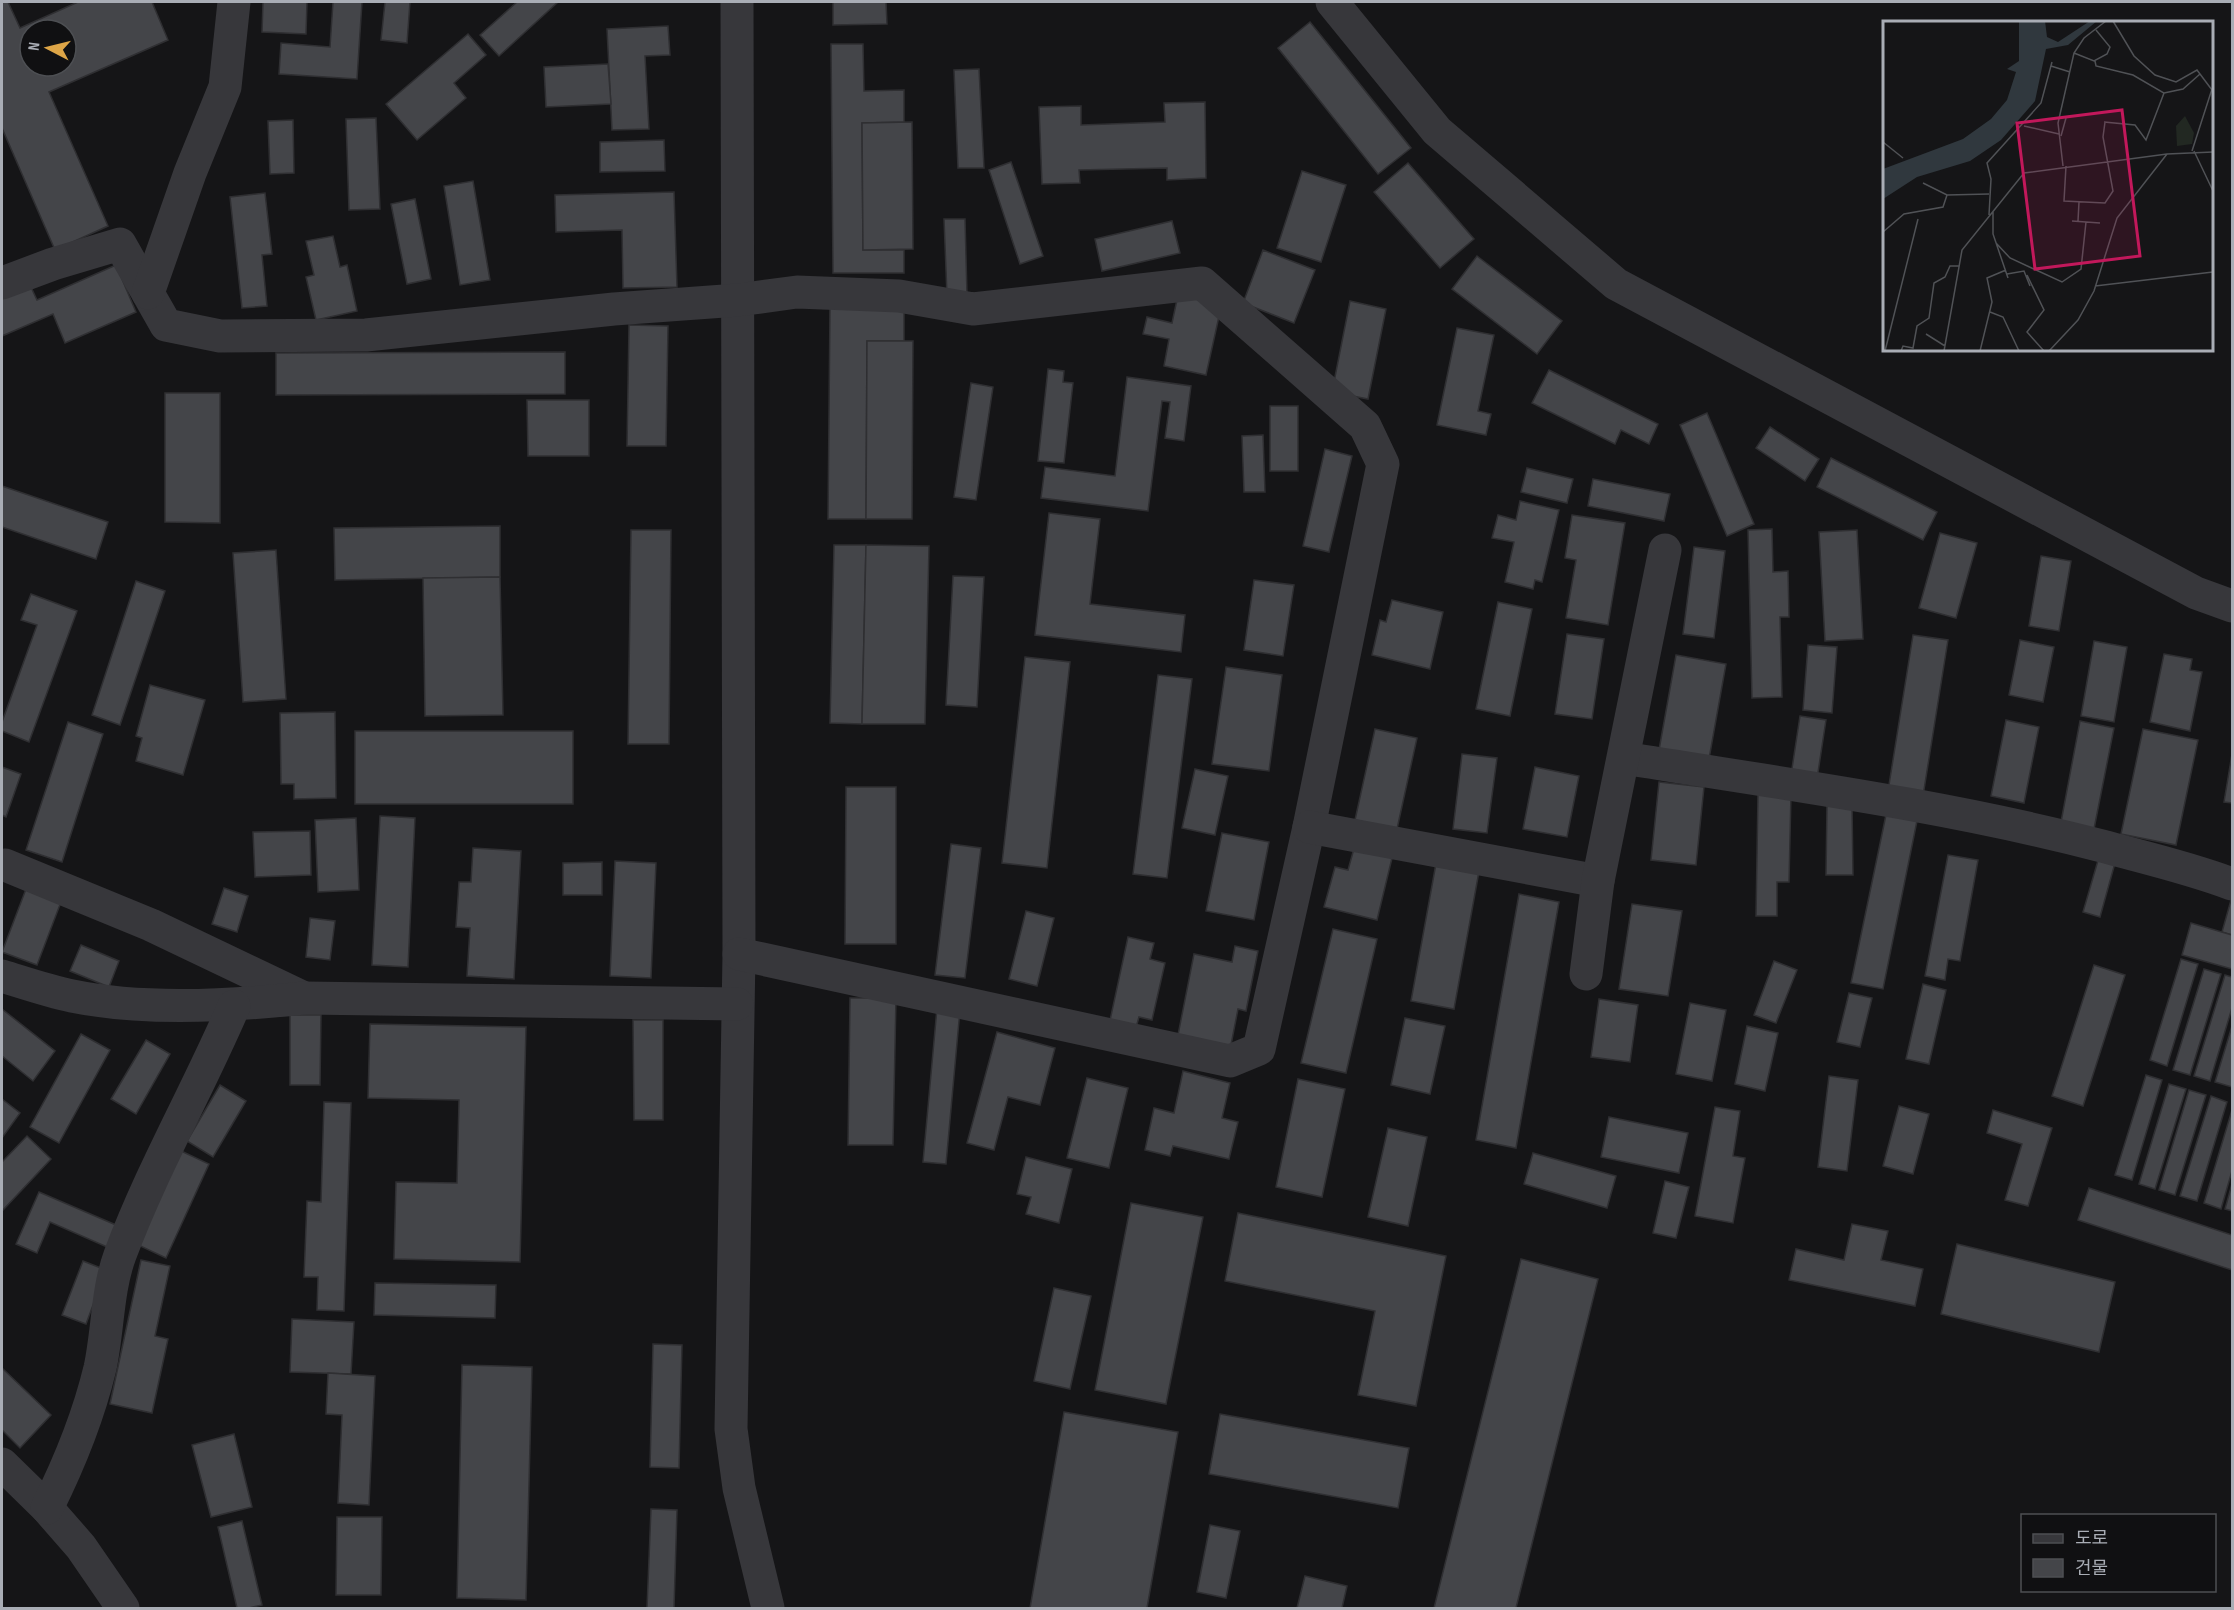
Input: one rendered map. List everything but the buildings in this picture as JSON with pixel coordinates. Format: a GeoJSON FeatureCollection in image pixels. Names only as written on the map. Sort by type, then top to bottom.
{"type":"FeatureCollection","features":[{"type":"Feature","properties":{"kind":"street"},"geometry":{"type":"LineString","coordinates":[[148,293],[190,173],[225,87],[234,2]]}},
{"type":"Feature","properties":{"kind":"street"},"geometry":{"type":"LineString","coordinates":[[737,2],[738,954],[731,1430],[739,1488],[768,1608]]}},
{"type":"Feature","properties":{"kind":"street"},"geometry":{"type":"LineString","coordinates":[[1332,2],[1437,131],[1616,284],[2196,593],[2232,606]]}},
{"type":"Feature","properties":{"kind":"street"},"geometry":{"type":"LineString","coordinates":[[2,283],[53,264],[120,244],[166,325],[220,336],[366,335],[614,309],[738,300],[808,292],[899,296],[972,309],[1202,283],[1365,426],[1383,464],[1309,826],[1259,1049],[1230,1061],[738,954]]}},
{"type":"Feature","properties":{"kind":"street"},"geometry":{"type":"LineString","coordinates":[[1586,974],[1598,881],[1665,549]]}},
{"type":"Feature","properties":{"kind":"street"},"geometry":{"type":"LineString","coordinates":[[1624,758],[1967,814],[2048,832],[2191,869],[2232,884]]}},
{"type":"Feature","properties":{"kind":"street"},"geometry":{"type":"LineString","coordinates":[[1309,826],[1598,881]]}},
{"type":"Feature","properties":{"kind":"street"},"geometry":{"type":"LineString","coordinates":[[5,865],[152,925],[304,998]]}},
{"type":"Feature","properties":{"kind":"street"},"geometry":{"type":"LineString","coordinates":[[2,976],[72,996],[116,1002],[234,1006],[304,998],[737,1004]]}},
{"type":"Feature","properties":{"kind":"street"},"geometry":{"type":"LineString","coordinates":[[47,1508],[75,1454],[100,1368],[119,1258],[154,1174],[211,1060],[234,1006]]}},
{"type":"Feature","properties":{"kind":"street"},"geometry":{"type":"LineString","coordinates":[[2,1464],[47,1508],[81,1547],[123,1608]]}}]}
